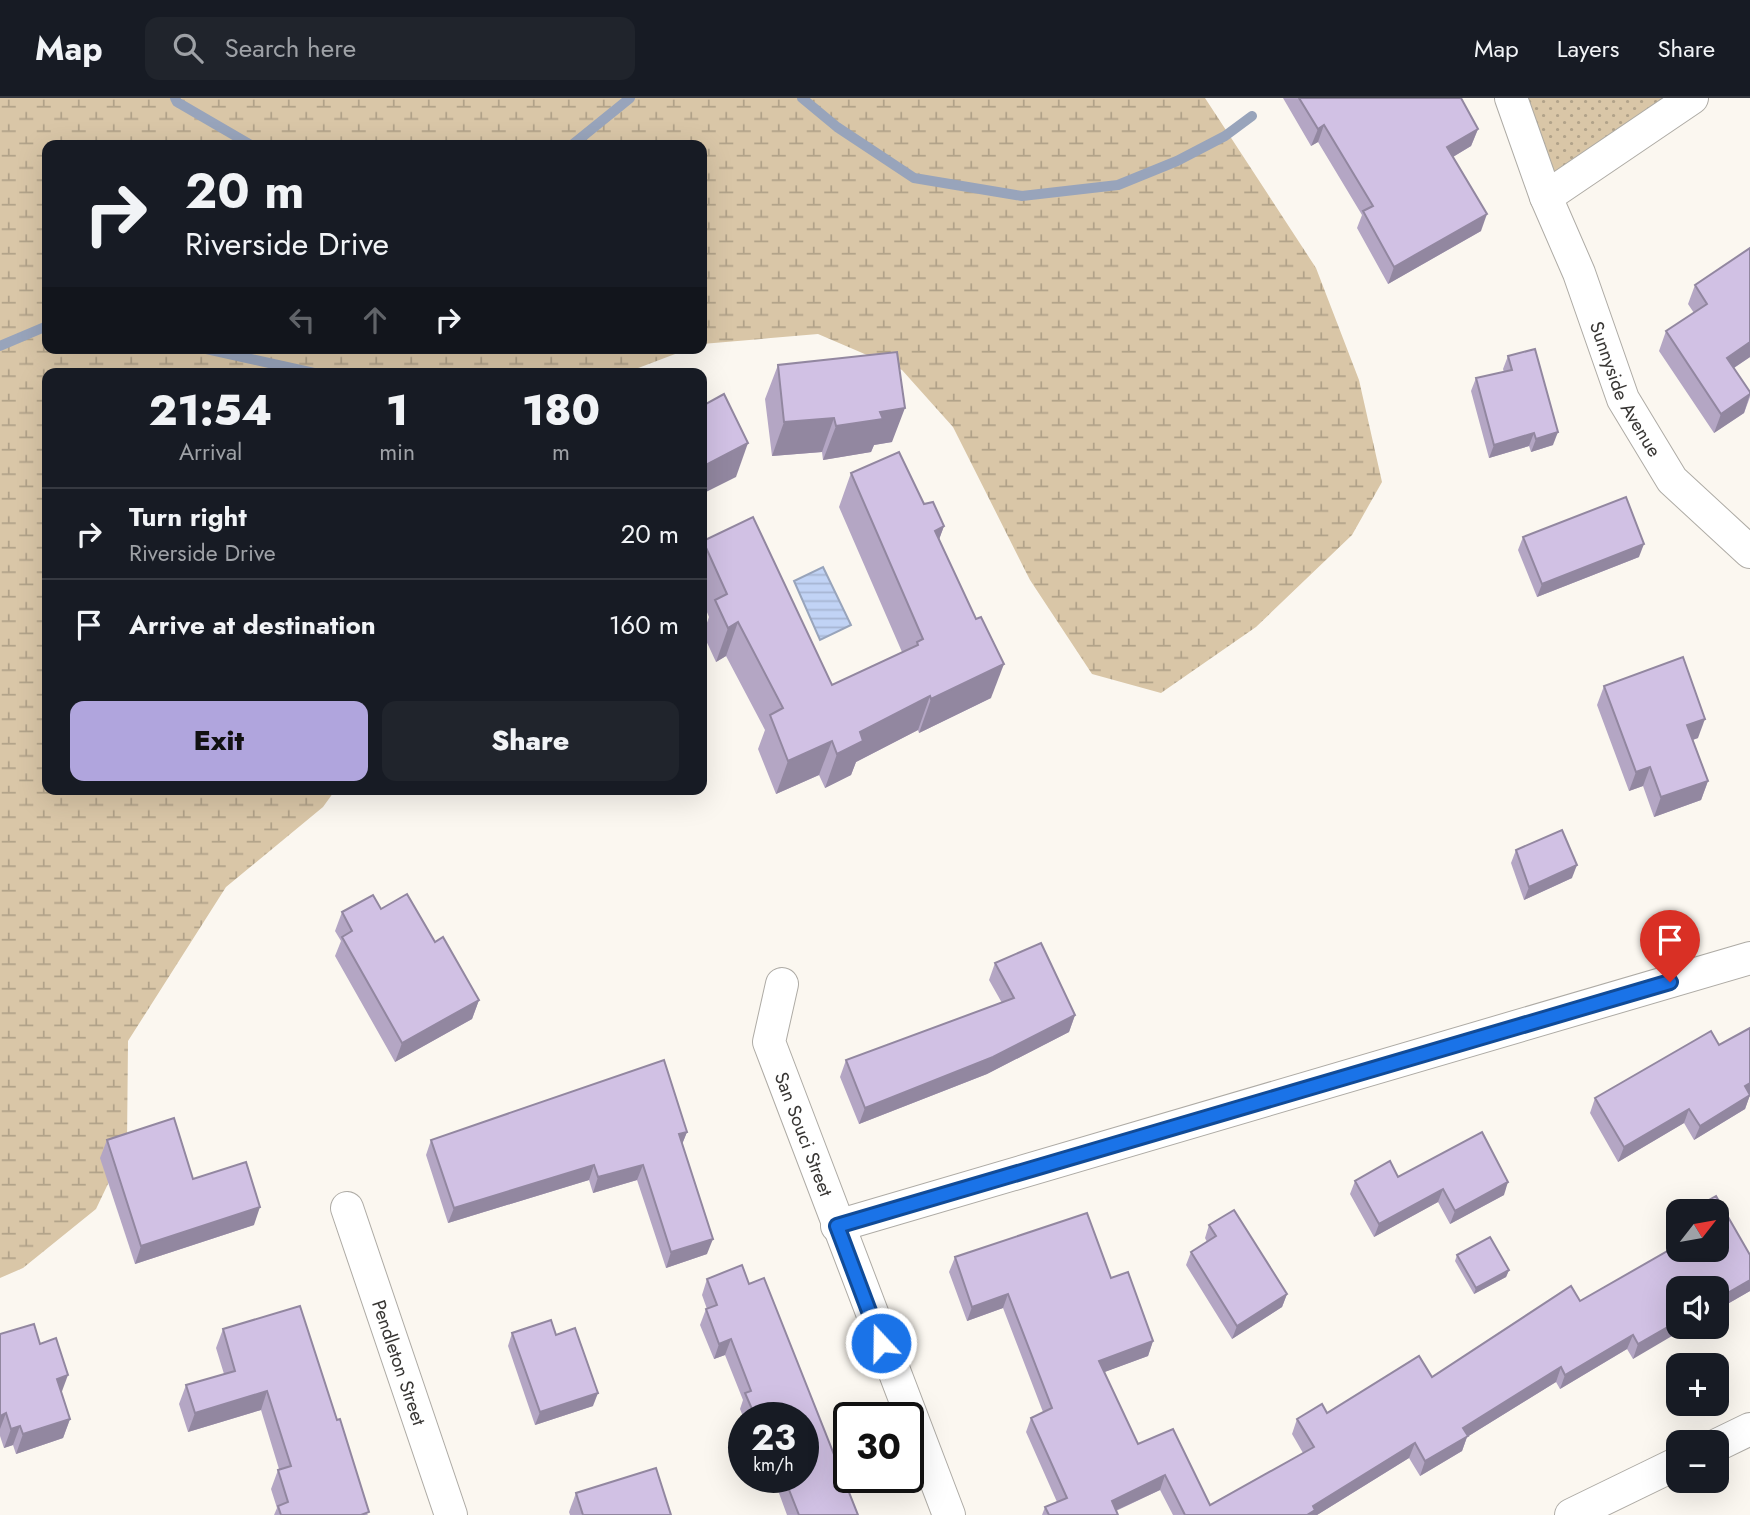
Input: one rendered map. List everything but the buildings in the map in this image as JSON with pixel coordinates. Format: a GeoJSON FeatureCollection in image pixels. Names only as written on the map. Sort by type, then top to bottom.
{"type":"FeatureCollection","features":[{"type":"Feature","properties":{"kind":"street","name":"Sunnyside Avenue"},"geometry":{"type":"LineString","coordinates":[[1511,98],[1546,197],[1579,273],[1623,399],[1672,480],[1750,552]]}},
{"type":"Feature","properties":{"kind":"street"},"geometry":{"type":"LineString","coordinates":[[1546,197],[1692,98]]}},
{"type":"Feature","properties":{"kind":"street"},"geometry":{"type":"LineString","coordinates":[[837,1226],[1750,958]]}},
{"type":"Feature","properties":{"kind":"street","name":"San Souci Street"},"geometry":{"type":"LineString","coordinates":[[782,984],[769,1042],[949,1515]]}},
{"type":"Feature","properties":{"kind":"street","name":"Pendleton Street"},"geometry":{"type":"LineString","coordinates":[[347,1208],[451,1515]]}},
{"type":"Feature","properties":{"kind":"street"},"geometry":{"type":"LineString","coordinates":[[1729,1439],[1750,1429]]}},
{"type":"Feature","properties":{"kind":"street"},"geometry":{"type":"LineString","coordinates":[[1571,1515],[1666,1470]]}},
{"type":"Feature","properties":{"kind":"green space"},"geometry":{"type":"Polygon","coordinates":[[[0,98],[1205,98],[1316,268],[1359,380],[1382,482],[1352,535],[1256,627],[1161,693],[1092,674],[1030,580],[953,427],[902,370],[818,334],[707,344],[707,140],[42,140],[42,354],[675,354],[638,368],[42,368],[42,795],[332,795],[323,807],[226,887],[128,1041],[127,1144],[96,1209],[23,1268],[0,1278],[0,98]]]}},
{"type":"Feature","properties":{"kind":"green space"},"geometry":{"type":"Polygon","coordinates":[[[1511,98],[1692,98],[1546,197],[1511,98]]]}},
{"type":"Feature","properties":{"kind":"water"},"geometry":{"type":"Polygon","coordinates":[[[823,567],[851,625],[820,640],[794,581],[823,567]]]}},
{"type":"Feature","properties":{"kind":"waterway"},"geometry":{"type":"LineString","coordinates":[[175,98],[177,102],[242,140]]}},
{"type":"Feature","properties":{"kind":"waterway"},"geometry":{"type":"LineString","coordinates":[[578,140],[630,98]]}},
{"type":"Feature","properties":{"kind":"waterway"},"geometry":{"type":"LineString","coordinates":[[802,98],[837,127],[914,178],[1022,196],[1118,185],[1177,161],[1225,136],[1252,116]]}},
{"type":"Feature","properties":{"kind":"waterway"},"geometry":{"type":"LineString","coordinates":[[0,346],[42,328]]}},
{"type":"Feature","properties":{"kind":"waterway"},"geometry":{"type":"LineString","coordinates":[[229,354],[292,368]]}},
{"type":"Feature","properties":{"kind":"route"},"geometry":{"type":"LineString","coordinates":[[881,1343],[837,1226],[1670,982]]}}]}
